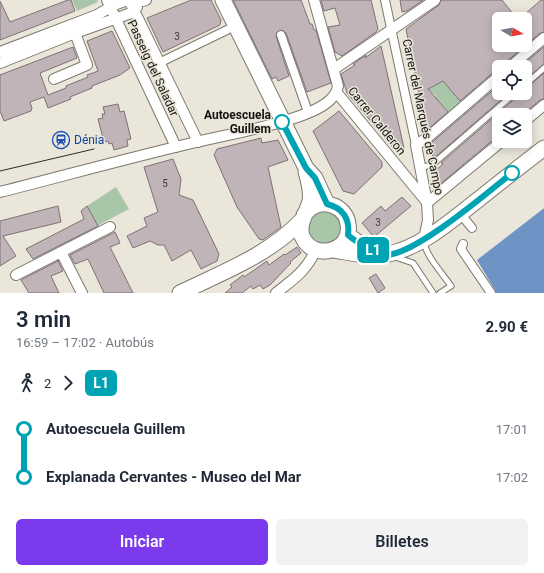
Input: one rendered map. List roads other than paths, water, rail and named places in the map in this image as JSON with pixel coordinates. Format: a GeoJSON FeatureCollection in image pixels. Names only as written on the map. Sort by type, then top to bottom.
{"type":"FeatureCollection","features":[{"type":"Feature","properties":{"kind":"main road"},"geometry":{"type":"LineString","coordinates":[[223,0],[282,122],[306,168],[315,178],[327,204]]}},
{"type":"Feature","properties":{"kind":"main road"},"geometry":{"type":"LineString","coordinates":[[180,293],[265,251],[288,244],[311,247],[323,252],[334,250],[364,255],[384,255],[405,249],[424,240],[544,148]]}},
{"type":"Feature","properties":{"kind":"main road"},"geometry":{"type":"LineString","coordinates":[[306,168],[310,201],[303,218],[302,232],[311,247]]}},
{"type":"Feature","properties":{"kind":"main road"},"geometry":{"type":"LineString","coordinates":[[265,251],[288,234],[311,208],[318,205],[327,204],[334,206],[345,214],[349,228],[345,241],[334,250]]}},
{"type":"Feature","properties":{"kind":"main road"},"geometry":{"type":"LineString","coordinates":[[348,235],[363,246],[384,255]]}},
{"type":"Feature","properties":{"kind":"street"},"geometry":{"type":"LineString","coordinates":[[0,52],[97,15],[108,4],[129,0],[143,1]]}},
{"type":"Feature","properties":{"kind":"street","name":"Passeig del Saladar"},"geometry":{"type":"LineString","coordinates":[[129,0],[198,142]]}},
{"type":"Feature","properties":{"kind":"street","name":"Carrer Calderon"},"geometry":{"type":"LineString","coordinates":[[314,0],[334,69],[338,86],[337,93],[427,204]]}},
{"type":"Feature","properties":{"kind":"street","name":"Carrer del Marqués de Campo"},"geometry":{"type":"LineString","coordinates":[[386,0],[421,168],[427,204],[428,220],[424,240]]}},
{"type":"Feature","properties":{"kind":"street"},"geometry":{"type":"LineString","coordinates":[[334,69],[435,0]]}},
{"type":"Feature","properties":{"kind":"street"},"geometry":{"type":"LineString","coordinates":[[0,63],[75,33],[134,12],[143,1]]}},
{"type":"Feature","properties":{"kind":"street","name":"Passeig del Saladar"},"geometry":{"type":"LineString","coordinates":[[108,4],[176,147]]}},
{"type":"Feature","properties":{"kind":"street"},"geometry":{"type":"LineString","coordinates":[[165,60],[227,30]]}},
{"type":"Feature","properties":{"kind":"street"},"geometry":{"type":"LineString","coordinates":[[54,79],[87,65],[75,33]]}},
{"type":"Feature","properties":{"kind":"street"},"geometry":{"type":"LineString","coordinates":[[281,35],[308,112]]}},
{"type":"Feature","properties":{"kind":"street"},"geometry":{"type":"LineString","coordinates":[[518,60],[544,38]]}},
{"type":"Feature","properties":{"kind":"street"},"geometry":{"type":"LineString","coordinates":[[416,145],[427,138],[492,82]]}},
{"type":"Feature","properties":{"kind":"street"},"geometry":{"type":"LineString","coordinates":[[0,192],[198,142],[223,133],[282,122],[328,102],[337,93]]}},
{"type":"Feature","properties":{"kind":"street"},"geometry":{"type":"LineString","coordinates":[[532,115],[544,105]]}},
{"type":"Feature","properties":{"kind":"street"},"geometry":{"type":"LineString","coordinates":[[427,204],[494,148]]}},
{"type":"Feature","properties":{"kind":"street"},"geometry":{"type":"LineString","coordinates":[[463,218],[472,228]]}},
{"type":"Feature","properties":{"kind":"street"},"geometry":{"type":"LineString","coordinates":[[16,275],[110,227]]}},
{"type":"Feature","properties":{"kind":"street"},"geometry":{"type":"LineString","coordinates":[[463,244],[462,249],[491,293]]}},
{"type":"Feature","properties":{"kind":"street"},"geometry":{"type":"LineString","coordinates":[[276,293],[302,273],[310,262],[311,247]]}},
{"type":"Feature","properties":{"kind":"street"},"geometry":{"type":"LineString","coordinates":[[61,252],[82,293]]}},
{"type":"Feature","properties":{"kind":"lane"},"geometry":{"type":"LineString","coordinates":[[532,79],[544,68]]}},
{"type":"Feature","properties":{"kind":"lane"},"geometry":{"type":"LineString","coordinates":[[421,168],[433,164],[507,100]]}},
{"type":"Feature","properties":{"kind":"lane"},"geometry":{"type":"LineString","coordinates":[[424,240],[424,245],[430,257],[451,286],[440,293]]}},
{"type":"Feature","properties":{"kind":"lane"},"geometry":{"type":"LineString","coordinates":[[384,255],[405,259],[413,263],[433,293]]}},
{"type":"Feature","properties":{"kind":"water"},"geometry":{"type":"Polygon","coordinates":[[[544,208],[544,293],[496,293],[477,260],[544,208]]]}},
{"type":"Feature","properties":{"kind":"tram line"},"geometry":{"type":"LineString","coordinates":[[0,171],[94,149]]}},
{"type":"Feature","properties":{"kind":"place","name":"Autoescuela Guillem"},"geometry":{"type":"Point","coordinates":[282,122]}},
{"type":"Feature","properties":{"kind":"place","name":"Dénia"},"geometry":{"type":"Point","coordinates":[61,140]}}]}
